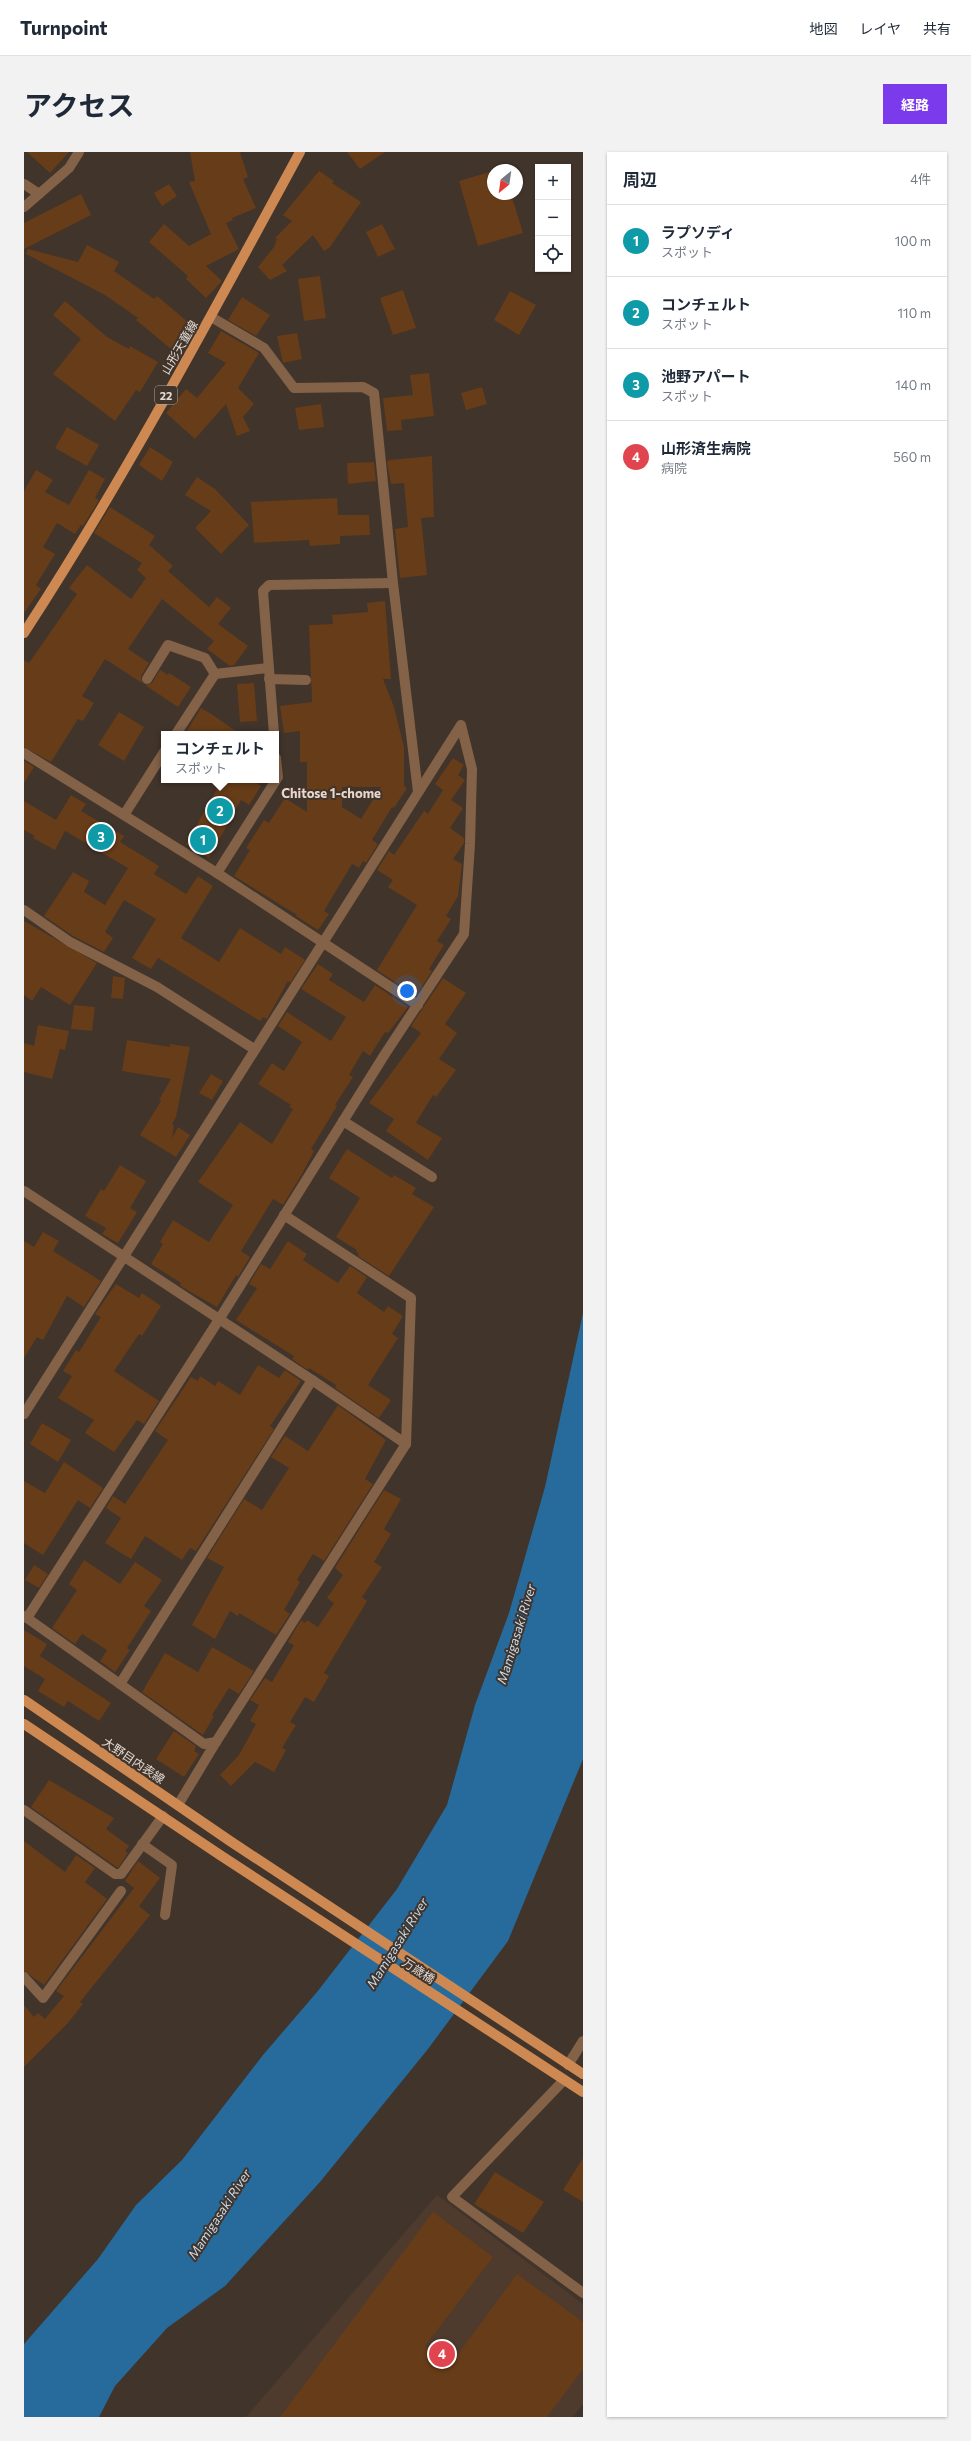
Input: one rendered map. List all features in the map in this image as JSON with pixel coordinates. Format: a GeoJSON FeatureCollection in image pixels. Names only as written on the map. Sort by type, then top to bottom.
{"type":"FeatureCollection","features":[{"type":"Feature","properties":{"kind":"main road","name":"山形天童線"},"geometry":{"type":"LineString","coordinates":[[24,633],[68,565],[211,317],[300,152]]}},
{"type":"Feature","properties":{"kind":"main road","name":"大野目内表線"},"geometry":{"type":"LineString","coordinates":[[24,1700],[230,1840]]}},
{"type":"Feature","properties":{"kind":"main road"},"geometry":{"type":"LineString","coordinates":[[24,1724],[162,1816]]}},
{"type":"Feature","properties":{"kind":"main road","name":"万歳橋"},"geometry":{"type":"LineString","coordinates":[[162,1816],[564,2080]]}},
{"type":"Feature","properties":{"kind":"main road","name":"万歳橋"},"geometry":{"type":"LineString","coordinates":[[230,1840],[568,2065]]}},
{"type":"Feature","properties":{"kind":"main road"},"geometry":{"type":"LineString","coordinates":[[568,2065],[583,2074]]}},
{"type":"Feature","properties":{"kind":"main road"},"geometry":{"type":"LineString","coordinates":[[564,2080],[583,2092]]}},
{"type":"Feature","properties":{"kind":"lane"},"geometry":{"type":"LineString","coordinates":[[24,207],[69,168],[79,152]]}},
{"type":"Feature","properties":{"kind":"lane"},"geometry":{"type":"LineString","coordinates":[[24,184],[40,194]]}},
{"type":"Feature","properties":{"kind":"lane"},"geometry":{"type":"LineString","coordinates":[[211,317],[264,348],[294,388],[363,387],[374,393],[393,583],[418,792]]}},
{"type":"Feature","properties":{"kind":"lane"},"geometry":{"type":"LineString","coordinates":[[274,731],[263,591],[270,585],[393,583]]}},
{"type":"Feature","properties":{"kind":"lane"},"geometry":{"type":"LineString","coordinates":[[147,679],[168,645],[205,658],[215,674]]}},
{"type":"Feature","properties":{"kind":"lane"},"geometry":{"type":"LineString","coordinates":[[215,674],[268,668]]}},
{"type":"Feature","properties":{"kind":"lane"},"geometry":{"type":"LineString","coordinates":[[178,731],[215,674]]}},
{"type":"Feature","properties":{"kind":"lane"},"geometry":{"type":"LineString","coordinates":[[269,679],[306,680]]}},
{"type":"Feature","properties":{"kind":"lane"},"geometry":{"type":"LineString","coordinates":[[24,1414],[322,941],[461,725],[472,768],[470,844],[464,934],[343,1121],[220,1318],[25,1617],[204,1744],[216,1742]]}},
{"type":"Feature","properties":{"kind":"lane"},"geometry":{"type":"LineString","coordinates":[[24,753],[217,873],[418,1005]]}},
{"type":"Feature","properties":{"kind":"lane"},"geometry":{"type":"LineString","coordinates":[[124,815],[161,757]]}},
{"type":"Feature","properties":{"kind":"lane"},"geometry":{"type":"LineString","coordinates":[[217,873],[275,783]]}},
{"type":"Feature","properties":{"kind":"lane"},"geometry":{"type":"LineString","coordinates":[[24,910],[70,942],[157,987],[254,1049]]}},
{"type":"Feature","properties":{"kind":"lane"},"geometry":{"type":"LineString","coordinates":[[343,1121],[432,1177]]}},
{"type":"Feature","properties":{"kind":"lane"},"geometry":{"type":"LineString","coordinates":[[25,1193],[124,1255],[220,1318],[406,1444]]}},
{"type":"Feature","properties":{"kind":"lane"},"geometry":{"type":"LineString","coordinates":[[178,1805],[216,1742],[406,1444],[411,1298],[284,1216]]}},
{"type":"Feature","properties":{"kind":"lane"},"geometry":{"type":"LineString","coordinates":[[120,1684],[312,1380]]}},
{"type":"Feature","properties":{"kind":"lane"},"geometry":{"type":"LineString","coordinates":[[24,1810],[115,1874],[121,1874],[162,1816]]}},
{"type":"Feature","properties":{"kind":"lane"},"geometry":{"type":"LineString","coordinates":[[142,1844],[172,1865],[165,1915]]}},
{"type":"Feature","properties":{"kind":"lane"},"geometry":{"type":"LineString","coordinates":[[24,1977],[43,1998],[121,1891]]}},
{"type":"Feature","properties":{"kind":"lane"},"geometry":{"type":"LineString","coordinates":[[568,2065],[583,2041]]}},
{"type":"Feature","properties":{"kind":"lane"},"geometry":{"type":"LineString","coordinates":[[564,2080],[452,2197],[583,2293]]}},
{"type":"Feature","properties":{"kind":"shaded area"},"geometry":{"type":"Polygon","coordinates":[[[437,2195],[583,2304],[583,2404],[573,2417],[246,2417],[437,2195]]]}},
{"type":"Feature","properties":{"kind":"water","name":"Mamigasaki River"},"geometry":{"type":"Polygon","coordinates":[[[583,1313],[583,1759],[508,1941],[428,2049],[320,2182],[225,2286],[167,2328],[115,2386],[99,2417],[24,2417],[24,2344],[98,2259],[136,2205],[182,2160],[263,2055],[317,1992],[397,1889],[447,1805],[475,1705],[509,1613],[545,1487],[583,1313]]]}},
{"type":"Feature","properties":{"kind":"building"},"geometry":{"type":"Polygon","coordinates":[[[27,152],[69,152],[50,173],[27,152]]]}},
{"type":"Feature","properties":{"kind":"building"},"geometry":{"type":"Polygon","coordinates":[[[190,152],[240,152],[248,177],[243,179],[256,208],[232,218],[233,220],[226,223],[239,249],[206,266],[222,281],[206,298],[186,279],[188,276],[149,242],[164,224],[189,246],[211,234],[189,182],[195,181],[190,152]]]}},
{"type":"Feature","properties":{"kind":"building"},"geometry":{"type":"Polygon","coordinates":[[[347,152],[385,152],[360,169],[347,152]]]}},
{"type":"Feature","properties":{"kind":"building"},"geometry":{"type":"Polygon","coordinates":[[[319,171],[334,181],[332,183],[361,202],[330,247],[324,251],[313,235],[282,265],[287,271],[270,280],[258,267],[274,247],[277,239],[275,238],[292,221],[283,215],[319,171]]]}},
{"type":"Feature","properties":{"kind":"building"},"geometry":{"type":"Polygon","coordinates":[[[487,173],[487,200],[513,200],[523,233],[478,246],[459,181],[487,173]]]}},
{"type":"Feature","properties":{"kind":"building"},"geometry":{"type":"Polygon","coordinates":[[[169,184],[177,196],[162,206],[154,193],[169,184]]]}},
{"type":"Feature","properties":{"kind":"building"},"geometry":{"type":"Polygon","coordinates":[[[81,194],[91,215],[24,249],[24,223],[81,194]]]}},
{"type":"Feature","properties":{"kind":"building"},"geometry":{"type":"Polygon","coordinates":[[[382,224],[395,249],[378,257],[366,232],[382,224]]]}},
{"type":"Feature","properties":{"kind":"building"},"geometry":{"type":"Polygon","coordinates":[[[87,245],[119,262],[114,271],[154,299],[157,296],[195,328],[176,349],[171,349],[136,320],[138,318],[105,295],[26,254],[28,249],[78,262],[87,245]]]}},
{"type":"Feature","properties":{"kind":"building"},"geometry":{"type":"Polygon","coordinates":[[[320,276],[326,318],[304,321],[298,279],[320,276]]]}},
{"type":"Feature","properties":{"kind":"building"},"geometry":{"type":"Polygon","coordinates":[[[403,290],[416,328],[393,335],[380,298],[403,290]]]}},
{"type":"Feature","properties":{"kind":"building"},"geometry":{"type":"Polygon","coordinates":[[[510,291],[536,305],[519,335],[494,320],[510,291]]]}},
{"type":"Feature","properties":{"kind":"building"},"geometry":{"type":"Polygon","coordinates":[[[242,297],[270,315],[256,336],[228,320],[242,297]]]}},
{"type":"Feature","properties":{"kind":"building"},"geometry":{"type":"Polygon","coordinates":[[[65,301],[107,337],[129,349],[130,346],[158,362],[140,392],[136,390],[115,421],[53,374],[81,339],[53,315],[65,301]]]}},
{"type":"Feature","properties":{"kind":"building"},"geometry":{"type":"Polygon","coordinates":[[[221,331],[259,353],[238,388],[254,404],[243,417],[250,431],[237,436],[226,404],[195,439],[166,413],[186,389],[197,398],[226,363],[208,353],[221,331]]]}},
{"type":"Feature","properties":{"kind":"building"},"geometry":{"type":"Polygon","coordinates":[[[297,333],[302,359],[283,363],[277,336],[297,333]]]}},
{"type":"Feature","properties":{"kind":"building"},"geometry":{"type":"Polygon","coordinates":[[[429,373],[434,416],[401,420],[402,430],[387,431],[383,398],[413,395],[410,375],[429,373]]]}},
{"type":"Feature","properties":{"kind":"building"},"geometry":{"type":"Polygon","coordinates":[[[482,387],[487,404],[466,410],[461,393],[482,387]]]}},
{"type":"Feature","properties":{"kind":"building"},"geometry":{"type":"Polygon","coordinates":[[[321,404],[324,427],[299,430],[295,408],[321,404]]]}},
{"type":"Feature","properties":{"kind":"building"},"geometry":{"type":"Polygon","coordinates":[[[67,427],[99,445],[87,466],[55,448],[67,427]]]}},
{"type":"Feature","properties":{"kind":"building"},"geometry":{"type":"Polygon","coordinates":[[[150,447],[173,462],[162,481],[139,465],[150,447]]]}},
{"type":"Feature","properties":{"kind":"building"},"geometry":{"type":"Polygon","coordinates":[[[432,456],[434,517],[421,518],[427,575],[400,578],[395,529],[408,527],[404,483],[391,484],[387,462],[389,460],[432,456]]]}},
{"type":"Feature","properties":{"kind":"building"},"geometry":{"type":"Polygon","coordinates":[[[374,462],[376,481],[348,484],[347,463],[374,462]]]}},
{"type":"Feature","properties":{"kind":"building"},"geometry":{"type":"Polygon","coordinates":[[[36,470],[53,480],[45,492],[69,505],[89,470],[105,479],[95,498],[99,500],[83,526],[81,525],[75,534],[57,523],[43,547],[55,554],[36,585],[41,589],[24,613],[24,491],[36,470]]]}},
{"type":"Feature","properties":{"kind":"building"},"geometry":{"type":"Polygon","coordinates":[[[197,477],[215,489],[249,525],[221,554],[195,528],[211,511],[185,495],[197,477]]]}},
{"type":"Feature","properties":{"kind":"building"},"geometry":{"type":"Polygon","coordinates":[[[337,498],[338,515],[369,515],[370,535],[340,536],[340,544],[310,546],[309,540],[254,543],[251,502],[337,498]]]}},
{"type":"Feature","properties":{"kind":"building"},"geometry":{"type":"Polygon","coordinates":[[[110,507],[155,536],[149,545],[173,566],[168,571],[209,607],[217,597],[231,608],[218,624],[248,646],[234,665],[230,666],[207,649],[214,641],[162,599],[128,649],[149,663],[141,676],[142,683],[105,659],[82,696],[94,703],[83,721],[78,719],[51,762],[24,747],[24,660],[29,663],[77,594],[69,588],[87,565],[131,599],[146,578],[137,570],[142,563],[94,533],[110,507]]]}},
{"type":"Feature","properties":{"kind":"building"},"geometry":{"type":"Polygon","coordinates":[[[385,601],[391,679],[383,679],[394,707],[404,747],[404,786],[407,788],[394,808],[392,807],[372,840],[378,844],[366,863],[363,861],[359,868],[352,864],[324,911],[329,914],[318,930],[296,916],[297,915],[234,876],[250,850],[246,848],[264,820],[269,823],[285,798],[307,812],[307,762],[300,762],[300,731],[284,733],[280,706],[312,702],[309,625],[333,624],[332,615],[368,612],[367,603],[385,601]],[[342,787],[342,807],[361,819],[381,787],[342,787]]]}},
{"type":"Feature","properties":{"kind":"building"},"geometry":{"type":"Polygon","coordinates":[[[160,670],[168,675],[169,673],[191,687],[178,707],[145,685],[152,683],[160,670]]]}},
{"type":"Feature","properties":{"kind":"building"},"geometry":{"type":"Polygon","coordinates":[[[254,683],[257,721],[240,722],[237,684],[254,683]]]}},
{"type":"Feature","properties":{"kind":"building"},"geometry":{"type":"Polygon","coordinates":[[[201,708],[236,731],[187,731],[201,708]]]}},
{"type":"Feature","properties":{"kind":"building"},"geometry":{"type":"Polygon","coordinates":[[[119,712],[144,727],[124,761],[98,745],[119,712]]]}},
{"type":"Feature","properties":{"kind":"building"},"geometry":{"type":"Polygon","coordinates":[[[453,758],[464,765],[458,775],[465,780],[451,800],[463,808],[450,828],[464,838],[464,843],[453,859],[462,864],[458,896],[446,916],[451,919],[437,941],[444,945],[429,969],[432,971],[416,996],[377,970],[417,905],[388,887],[393,880],[377,870],[389,851],[394,855],[424,811],[428,814],[443,790],[435,784],[453,758]]]}},
{"type":"Feature","properties":{"kind":"building"},"geometry":{"type":"Polygon","coordinates":[[[24,761],[34,767],[24,783],[24,761]]]}},
{"type":"Feature","properties":{"kind":"building"},"geometry":{"type":"Polygon","coordinates":[[[220,783],[256,783],[261,786],[249,805],[241,800],[209,858],[186,844],[220,783]]]}},
{"type":"Feature","properties":{"kind":"building"},"geometry":{"type":"Polygon","coordinates":[[[71,795],[86,804],[81,811],[124,836],[120,842],[159,866],[154,874],[186,894],[198,876],[213,886],[181,938],[219,962],[240,928],[281,954],[285,947],[305,960],[290,983],[288,981],[267,1019],[263,1017],[260,1021],[158,958],[151,969],[132,958],[156,919],[124,900],[105,932],[113,938],[104,952],[73,936],[44,916],[73,872],[89,881],[84,892],[105,905],[128,868],[65,831],[55,850],[33,838],[35,836],[24,830],[24,801],[56,820],[71,795]]]}},
{"type":"Feature","properties":{"kind":"building"},"geometry":{"type":"Polygon","coordinates":[[[24,921],[97,963],[70,1005],[41,987],[32,1001],[24,995],[24,921]]]}},
{"type":"Feature","properties":{"kind":"building"},"geometry":{"type":"Polygon","coordinates":[[[318,964],[333,974],[329,980],[364,1002],[375,985],[408,1007],[388,1033],[385,1032],[370,1056],[363,1051],[349,1075],[353,1077],[335,1105],[337,1106],[311,1149],[314,1151],[302,1174],[283,1205],[273,1199],[241,1251],[250,1257],[238,1277],[236,1275],[217,1307],[182,1287],[180,1285],[181,1283],[151,1264],[163,1244],[160,1242],[173,1220],[209,1242],[233,1205],[198,1182],[240,1122],[272,1144],[293,1109],[289,1107],[291,1105],[258,1084],[272,1063],[284,1071],[302,1042],[278,1026],[287,1012],[331,1041],[346,1017],[301,989],[318,964]]]}},
{"type":"Feature","properties":{"kind":"building"},"geometry":{"type":"Polygon","coordinates":[[[113,976],[125,978],[123,999],[111,998],[113,976]]]}},
{"type":"Feature","properties":{"kind":"building"},"geometry":{"type":"Polygon","coordinates":[[[443,978],[466,993],[445,1024],[457,1033],[439,1059],[456,1070],[436,1097],[433,1095],[416,1123],[442,1138],[428,1160],[386,1131],[394,1119],[369,1103],[421,1033],[411,1026],[443,978]]]}},
{"type":"Feature","properties":{"kind":"building"},"geometry":{"type":"Polygon","coordinates":[[[74,1005],[95,1007],[92,1031],[71,1029],[74,1005]]]}},
{"type":"Feature","properties":{"kind":"building"},"geometry":{"type":"Polygon","coordinates":[[[38,1025],[69,1031],[65,1050],[60,1049],[52,1079],[24,1072],[24,1043],[34,1046],[38,1025]]]}},
{"type":"Feature","properties":{"kind":"building"},"geometry":{"type":"Polygon","coordinates":[[[127,1040],[170,1047],[170,1044],[190,1047],[176,1117],[172,1124],[174,1125],[172,1138],[178,1127],[190,1135],[176,1157],[140,1135],[161,1101],[159,1100],[171,1079],[122,1071],[127,1040]]]}},
{"type":"Feature","properties":{"kind":"building"},"geometry":{"type":"Polygon","coordinates":[[[211,1074],[223,1081],[212,1100],[199,1093],[211,1074]]]}},
{"type":"Feature","properties":{"kind":"building"},"geometry":{"type":"Polygon","coordinates":[[[347,1149],[392,1178],[394,1175],[416,1188],[412,1194],[434,1207],[389,1276],[358,1256],[359,1254],[356,1251],[357,1250],[336,1237],[360,1198],[329,1178],[347,1149]]]}},
{"type":"Feature","properties":{"kind":"building"},"geometry":{"type":"Polygon","coordinates":[[[120,1165],[146,1181],[130,1208],[137,1212],[118,1243],[102,1234],[106,1228],[85,1216],[101,1189],[104,1191],[120,1165]]]}},
{"type":"Feature","properties":{"kind":"building"},"geometry":{"type":"Polygon","coordinates":[[[43,1232],[59,1241],[53,1251],[101,1281],[84,1307],[67,1296],[43,1340],[37,1337],[24,1358],[24,1241],[34,1247],[43,1232]]]}},
{"type":"Feature","properties":{"kind":"building"},"geometry":{"type":"Polygon","coordinates":[[[288,1241],[307,1254],[303,1260],[338,1283],[350,1266],[367,1277],[357,1293],[384,1312],[388,1306],[403,1316],[392,1334],[398,1338],[368,1385],[391,1400],[379,1418],[335,1388],[336,1385],[309,1368],[308,1370],[292,1359],[294,1356],[236,1320],[257,1288],[249,1284],[261,1264],[270,1269],[288,1241]]]}},
{"type":"Feature","properties":{"kind":"building"},"geometry":{"type":"Polygon","coordinates":[[[116,1284],[139,1298],[142,1293],[161,1306],[142,1336],[139,1334],[114,1371],[159,1401],[144,1424],[137,1420],[114,1452],[85,1433],[94,1420],[58,1398],[72,1376],[63,1371],[76,1350],[79,1352],[101,1317],[95,1314],[116,1284]]]}},
{"type":"Feature","properties":{"kind":"building"},"geometry":{"type":"Polygon","coordinates":[[[258,1365],[279,1378],[285,1370],[301,1381],[270,1426],[274,1429],[196,1551],[190,1548],[182,1560],[145,1536],[131,1559],[105,1543],[121,1518],[106,1508],[113,1496],[125,1504],[168,1440],[155,1431],[191,1377],[198,1381],[200,1376],[215,1386],[218,1381],[240,1395],[258,1365]]]}},
{"type":"Feature","properties":{"kind":"building"},"geometry":{"type":"Polygon","coordinates":[[[338,1405],[386,1440],[365,1479],[373,1484],[324,1561],[313,1554],[297,1580],[300,1582],[284,1610],[290,1614],[276,1635],[239,1613],[238,1616],[230,1611],[215,1639],[192,1625],[224,1567],[207,1558],[244,1499],[262,1510],[289,1468],[271,1457],[285,1436],[308,1451],[338,1405]]]}},
{"type":"Feature","properties":{"kind":"building"},"geometry":{"type":"Polygon","coordinates":[[[42,1423],[71,1440],[58,1462],[30,1444],[42,1423]]]}},
{"type":"Feature","properties":{"kind":"building"},"geometry":{"type":"Polygon","coordinates":[[[64,1462],[103,1488],[90,1508],[78,1500],[43,1555],[24,1543],[24,1481],[45,1493],[64,1462]]]}},
{"type":"Feature","properties":{"kind":"building"},"geometry":{"type":"Polygon","coordinates":[[[384,1490],[401,1499],[384,1529],[391,1534],[374,1562],[382,1567],[362,1597],[367,1601],[324,1673],[329,1676],[314,1702],[305,1697],[290,1722],[296,1725],[282,1748],[286,1750],[274,1772],[255,1762],[231,1786],[220,1775],[239,1755],[256,1724],[250,1721],[259,1705],[250,1700],[265,1678],[272,1682],[294,1645],[288,1642],[301,1620],[305,1623],[307,1620],[318,1627],[334,1603],[327,1598],[343,1575],[335,1568],[384,1490]]]}},
{"type":"Feature","properties":{"kind":"building"},"geometry":{"type":"Polygon","coordinates":[[[84,1560],[120,1584],[135,1562],[162,1580],[144,1606],[151,1611],[127,1648],[130,1650],[115,1672],[100,1661],[107,1650],[82,1634],[75,1644],[52,1628],[77,1590],[69,1584],[84,1560]]]}},
{"type":"Feature","properties":{"kind":"building"},"geometry":{"type":"Polygon","coordinates":[[[34,1565],[48,1574],[39,1588],[25,1580],[34,1565]]]}},
{"type":"Feature","properties":{"kind":"building"},"geometry":{"type":"Polygon","coordinates":[[[24,1630],[47,1644],[40,1656],[111,1703],[99,1721],[68,1701],[64,1707],[38,1691],[45,1679],[24,1666],[24,1630]]]}},
{"type":"Feature","properties":{"kind":"building"},"geometry":{"type":"Polygon","coordinates":[[[212,1647],[254,1671],[239,1694],[229,1688],[212,1715],[214,1716],[203,1735],[142,1692],[165,1653],[198,1672],[212,1647]]]}},
{"type":"Feature","properties":{"kind":"building"},"geometry":{"type":"Polygon","coordinates":[[[174,1731],[196,1746],[194,1751],[199,1754],[184,1777],[156,1759],[174,1731]]]}},
{"type":"Feature","properties":{"kind":"building"},"geometry":{"type":"Polygon","coordinates":[[[49,1780],[114,1818],[106,1829],[129,1846],[125,1851],[128,1853],[118,1868],[31,1807],[49,1780]]]}},
{"type":"Feature","properties":{"kind":"building"},"geometry":{"type":"Polygon","coordinates":[[[24,1841],[65,1872],[76,1855],[95,1868],[85,1882],[107,1899],[44,1985],[24,1971],[24,1841]]]}},
{"type":"Feature","properties":{"kind":"building"},"geometry":{"type":"Polygon","coordinates":[[[138,1861],[160,1878],[139,1906],[150,1915],[80,2002],[83,2004],[67,2024],[24,2067],[24,2005],[34,2017],[38,2013],[45,2019],[64,1996],[56,1991],[134,1888],[125,1881],[138,1861]]]}},
{"type":"Feature","properties":{"kind":"building"},"geometry":{"type":"Polygon","coordinates":[[[583,2158],[583,2202],[563,2190],[583,2158]]]}},
{"type":"Feature","properties":{"kind":"building"},"geometry":{"type":"Polygon","coordinates":[[[495,2172],[544,2202],[523,2233],[474,2204],[495,2172]]]}},
{"type":"Feature","properties":{"kind":"building"},"geometry":{"type":"Polygon","coordinates":[[[433,2212],[493,2257],[425,2346],[450,2365],[517,2274],[583,2322],[583,2369],[547,2417],[280,2417],[433,2212]]]}},
{"type":"Feature","properties":{"kind":"place","name":"コンチェルト"},"geometry":{"type":"Point","coordinates":[220,811]}},
{"type":"Feature","properties":{"kind":"place","name":"池野アパート"},"geometry":{"type":"Point","coordinates":[101,837]}},
{"type":"Feature","properties":{"kind":"place","name":"ラプソディ"},"geometry":{"type":"Point","coordinates":[203,840]}},
{"type":"Feature","properties":{"kind":"place","name":"山形済生病院"},"geometry":{"type":"Point","coordinates":[442,2354]}},
{"type":"Feature","properties":{"kind":"district","name":"Chitose 1-chome"},"geometry":{"type":"Point","coordinates":[331,793]}}]}
